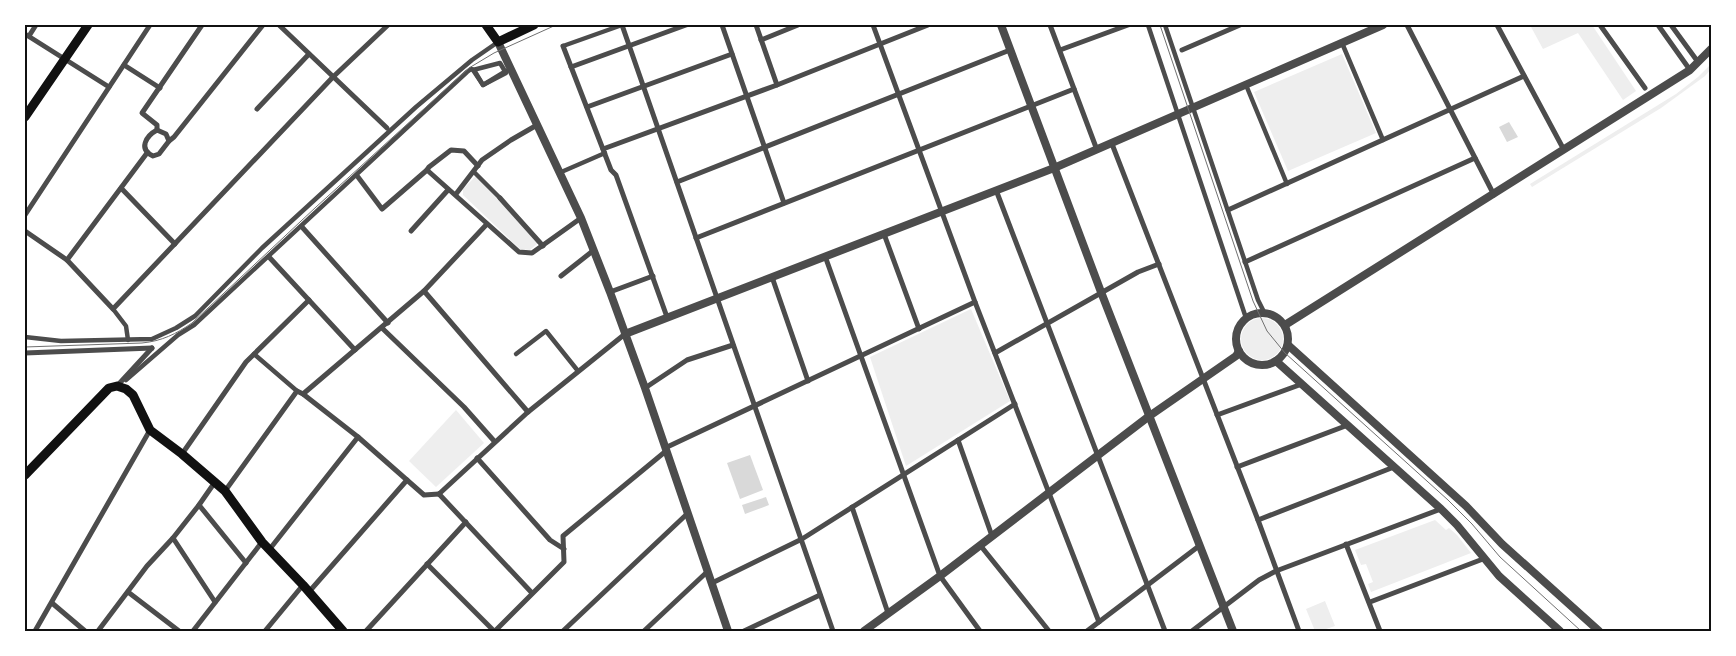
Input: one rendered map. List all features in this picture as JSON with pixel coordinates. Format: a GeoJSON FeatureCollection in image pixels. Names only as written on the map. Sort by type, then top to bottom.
{"type":"FeatureCollection","features":[{"type":"Feature","properties":{"kind":"main road"},"geometry":{"type":"LineString","coordinates":[[25,117],[88,25]]}},
{"type":"Feature","properties":{"kind":"main road"},"geometry":{"type":"LineString","coordinates":[[486,25],[498,42],[534,25]]}},
{"type":"Feature","properties":{"kind":"main road"},"geometry":{"type":"LineString","coordinates":[[25,476],[109,388],[117,386],[126,388],[133,395],[150,430],[182,454],[225,491],[262,542],[303,585],[339,630]]}},
{"type":"Feature","properties":{"kind":"street"},"geometry":{"type":"LineString","coordinates":[[36,25],[27,35],[109,86]]}},
{"type":"Feature","properties":{"kind":"street"},"geometry":{"type":"LineString","coordinates":[[25,215],[150,25]]}},
{"type":"Feature","properties":{"kind":"street"},"geometry":{"type":"LineString","coordinates":[[157,130],[157,125],[142,113],[202,25]]}},
{"type":"Feature","properties":{"kind":"street"},"geometry":{"type":"LineString","coordinates":[[157,130],[144,143],[147,153],[153,156],[159,154],[174,137],[263,25]]}},
{"type":"Feature","properties":{"kind":"street"},"geometry":{"type":"LineString","coordinates":[[279,25],[389,130]]}},
{"type":"Feature","properties":{"kind":"street"},"geometry":{"type":"LineString","coordinates":[[113,309],[333,77],[388,25]]}},
{"type":"Feature","properties":{"kind":"street"},"geometry":{"type":"LineString","coordinates":[[668,317],[616,175],[611,170],[563,46],[622,25],[833,631]]}},
{"type":"Feature","properties":{"kind":"street"},"geometry":{"type":"LineString","coordinates":[[571,67],[686,25]]}},
{"type":"Feature","properties":{"kind":"street"},"geometry":{"type":"LineString","coordinates":[[722,25],[784,203]]}},
{"type":"Feature","properties":{"kind":"street"},"geometry":{"type":"LineString","coordinates":[[756,25],[777,85]]}},
{"type":"Feature","properties":{"kind":"street"},"geometry":{"type":"LineString","coordinates":[[761,40],[798,25]]}},
{"type":"Feature","properties":{"kind":"street"},"geometry":{"type":"LineString","coordinates":[[873,25],[975,302],[1099,622]]}},
{"type":"Feature","properties":{"kind":"street"},"geometry":{"type":"LineString","coordinates":[[559,172],[658,129],[777,85],[928,25]]}},
{"type":"Feature","properties":{"kind":"street"},"geometry":{"type":"LineString","coordinates":[[1001,25],[1148,417],[1233,631]]}},
{"type":"Feature","properties":{"kind":"street"},"geometry":{"type":"LineString","coordinates":[[1050,25],[1096,150]]}},
{"type":"Feature","properties":{"kind":"street"},"geometry":{"type":"LineString","coordinates":[[1060,50],[1128,25]]}},
{"type":"Feature","properties":{"kind":"street"},"geometry":{"type":"LineString","coordinates":[[1148,25],[1246,318]]}},
{"type":"Feature","properties":{"kind":"street"},"geometry":{"type":"LineString","coordinates":[[1165,25],[1245,262],[1264,312]]}},
{"type":"Feature","properties":{"kind":"street"},"geometry":{"type":"LineString","coordinates":[[1182,50],[1240,25]]}},
{"type":"Feature","properties":{"kind":"street"},"geometry":{"type":"LineString","coordinates":[[254,354],[297,391],[358,436],[424,495],[439,494],[528,412],[625,334],[1054,168],[1383,25]]}},
{"type":"Feature","properties":{"kind":"street"},"geometry":{"type":"LineString","coordinates":[[1406,25],[1494,195]]}},
{"type":"Feature","properties":{"kind":"street"},"geometry":{"type":"LineString","coordinates":[[1497,25],[1564,150]]}},
{"type":"Feature","properties":{"kind":"street"},"geometry":{"type":"LineString","coordinates":[[1600,25],[1644,88]]}},
{"type":"Feature","properties":{"kind":"street"},"geometry":{"type":"LineString","coordinates":[[1658,25],[1690,70]]}},
{"type":"Feature","properties":{"kind":"street"},"geometry":{"type":"LineString","coordinates":[[1671,25],[1698,62]]}},
{"type":"Feature","properties":{"kind":"street"},"geometry":{"type":"LineString","coordinates":[[25,337],[61,341],[152,339],[176,328],[194,316],[262,248],[351,168],[389,130],[472,60],[498,42],[581,218],[594,250],[666,449],[712,583],[725,629]]}},
{"type":"Feature","properties":{"kind":"street"},"geometry":{"type":"LineString","coordinates":[[1342,43],[1383,140]]}},
{"type":"Feature","properties":{"kind":"street"},"geometry":{"type":"LineString","coordinates":[[1285,325],[1690,70],[1711,49]]}},
{"type":"Feature","properties":{"kind":"street"},"geometry":{"type":"LineString","coordinates":[[677,182],[1010,50]]}},
{"type":"Feature","properties":{"kind":"street"},"geometry":{"type":"LineString","coordinates":[[257,109],[309,54]]}},
{"type":"Feature","properties":{"kind":"street"},"geometry":{"type":"LineString","coordinates":[[587,107],[732,54]]}},
{"type":"Feature","properties":{"kind":"street"},"geometry":{"type":"LineString","coordinates":[[126,380],[178,335],[194,325],[473,70],[500,63],[505,71],[483,85],[473,70]]}},
{"type":"Feature","properties":{"kind":"street"},"geometry":{"type":"LineString","coordinates":[[124,65],[160,88]]}},
{"type":"Feature","properties":{"kind":"street"},"geometry":{"type":"LineString","coordinates":[[1228,210],[1524,76]]}},
{"type":"Feature","properties":{"kind":"street"},"geometry":{"type":"LineString","coordinates":[[1246,85],[1287,184]]}},
{"type":"Feature","properties":{"kind":"street"},"geometry":{"type":"LineString","coordinates":[[696,238],[1074,89]]}},
{"type":"Feature","properties":{"kind":"street"},"geometry":{"type":"LineString","coordinates":[[456,194],[482,160],[537,125]]}},
{"type":"Feature","properties":{"kind":"street"},"geometry":{"type":"LineString","coordinates":[[157,130],[166,134],[169,141]]}},
{"type":"Feature","properties":{"kind":"street"},"geometry":{"type":"LineString","coordinates":[[1112,144],[1258,520],[1299,631]]}},
{"type":"Feature","properties":{"kind":"street"},"geometry":{"type":"LineString","coordinates":[[351,168],[382,209],[451,150],[464,151],[478,166]]}},
{"type":"Feature","properties":{"kind":"street"},"geometry":{"type":"LineString","coordinates":[[67,260],[147,153]]}},
{"type":"Feature","properties":{"kind":"street"},"geometry":{"type":"LineString","coordinates":[[1245,262],[1474,158]]}},
{"type":"Feature","properties":{"kind":"street"},"geometry":{"type":"LineString","coordinates":[[427,170],[519,252],[532,253],[581,218]]}},
{"type":"Feature","properties":{"kind":"street"},"geometry":{"type":"LineString","coordinates":[[474,172],[543,246]]}},
{"type":"Feature","properties":{"kind":"street"},"geometry":{"type":"LineString","coordinates":[[121,188],[176,244]]}},
{"type":"Feature","properties":{"kind":"street"},"geometry":{"type":"LineString","coordinates":[[411,231],[448,190]]}},
{"type":"Feature","properties":{"kind":"street"},"geometry":{"type":"LineString","coordinates":[[996,190],[1165,631]]}},
{"type":"Feature","properties":{"kind":"street"},"geometry":{"type":"LineString","coordinates":[[303,394],[424,291],[487,224]]}},
{"type":"Feature","properties":{"kind":"street"},"geometry":{"type":"LineString","coordinates":[[302,227],[388,323]]}},
{"type":"Feature","properties":{"kind":"street"},"geometry":{"type":"LineString","coordinates":[[25,231],[67,260],[113,309],[126,326],[128,340]]}},
{"type":"Feature","properties":{"kind":"street"},"geometry":{"type":"LineString","coordinates":[[884,234],[919,329]]}},
{"type":"Feature","properties":{"kind":"street"},"geometry":{"type":"LineString","coordinates":[[561,276],[594,250]]}},
{"type":"Feature","properties":{"kind":"street"},"geometry":{"type":"LineString","coordinates":[[825,256],[940,576],[980,631]]}},
{"type":"Feature","properties":{"kind":"street"},"geometry":{"type":"LineString","coordinates":[[269,257],[355,350]]}},
{"type":"Feature","properties":{"kind":"street"},"geometry":{"type":"LineString","coordinates":[[995,353],[1101,292],[1138,272],[1159,264]]}},
{"type":"Feature","properties":{"kind":"street"},"geometry":{"type":"LineString","coordinates":[[610,292],[653,276]]}},
{"type":"Feature","properties":{"kind":"street"},"geometry":{"type":"LineString","coordinates":[[772,277],[808,381]]}},
{"type":"Feature","properties":{"kind":"street"},"geometry":{"type":"LineString","coordinates":[[424,291],[528,412]]}},
{"type":"Feature","properties":{"kind":"street"},"geometry":{"type":"LineString","coordinates":[[182,454],[246,362],[309,300]]}},
{"type":"Feature","properties":{"kind":"street"},"geometry":{"type":"LineString","coordinates":[[427,564],[494,631],[564,562],[563,536],[666,449],[975,302]]}},
{"type":"Feature","properties":{"kind":"street"},"geometry":{"type":"LineString","coordinates":[[1264,312],[1278,318],[1285,325],[1288,345],[1285,353],[1276,361],[1260,365],[1251,363],[1244,358],[1236,344],[1236,336],[1238,328],[1246,318],[1264,312]]}},
{"type":"Feature","properties":{"kind":"street"},"geometry":{"type":"LineString","coordinates":[[382,328],[464,407],[495,442]]}},
{"type":"Feature","properties":{"kind":"street"},"geometry":{"type":"LineString","coordinates":[[516,354],[546,331],[578,371]]}},
{"type":"Feature","properties":{"kind":"street"},"geometry":{"type":"LineString","coordinates":[[117,386],[152,348],[152,339]]}},
{"type":"Feature","properties":{"kind":"street"},"geometry":{"type":"LineString","coordinates":[[644,388],[687,360],[733,345]]}},
{"type":"Feature","properties":{"kind":"street"},"geometry":{"type":"LineString","coordinates":[[1288,345],[1466,506],[1502,544],[1598,631]]}},
{"type":"Feature","properties":{"kind":"street"},"geometry":{"type":"LineString","coordinates":[[25,353],[152,348]]}},
{"type":"Feature","properties":{"kind":"street"},"geometry":{"type":"LineString","coordinates":[[864,631],[940,576],[1148,417],[1236,356],[1239,351]]}},
{"type":"Feature","properties":{"kind":"street"},"geometry":{"type":"LineString","coordinates":[[1276,361],[1441,509],[1457,525],[1483,559],[1499,576],[1560,631]]}},
{"type":"Feature","properties":{"kind":"street"},"geometry":{"type":"LineString","coordinates":[[1217,415],[1302,384]]}},
{"type":"Feature","properties":{"kind":"street"},"geometry":{"type":"LineString","coordinates":[[225,491],[297,391]]}},
{"type":"Feature","properties":{"kind":"street"},"geometry":{"type":"LineString","coordinates":[[712,583],[802,539],[1015,404]]}},
{"type":"Feature","properties":{"kind":"street"},"geometry":{"type":"LineString","coordinates":[[1237,467],[1348,425]]}},
{"type":"Feature","properties":{"kind":"street"},"geometry":{"type":"LineString","coordinates":[[35,631],[150,430]]}},
{"type":"Feature","properties":{"kind":"street"},"geometry":{"type":"LineString","coordinates":[[269,550],[358,436]]}},
{"type":"Feature","properties":{"kind":"street"},"geometry":{"type":"LineString","coordinates":[[958,440],[992,536]]}},
{"type":"Feature","properties":{"kind":"street"},"geometry":{"type":"LineString","coordinates":[[477,458],[550,540],[564,549]]}},
{"type":"Feature","properties":{"kind":"street"},"geometry":{"type":"LineString","coordinates":[[1258,520],[1394,467]]}},
{"type":"Feature","properties":{"kind":"street"},"geometry":{"type":"LineString","coordinates":[[308,593],[407,480]]}},
{"type":"Feature","properties":{"kind":"street"},"geometry":{"type":"LineString","coordinates":[[98,631],[147,566],[173,538],[199,505],[215,482]]}},
{"type":"Feature","properties":{"kind":"street"},"geometry":{"type":"LineString","coordinates":[[439,494],[532,594]]}},
{"type":"Feature","properties":{"kind":"street"},"geometry":{"type":"LineString","coordinates":[[199,505],[246,563]]}},
{"type":"Feature","properties":{"kind":"street"},"geometry":{"type":"LineString","coordinates":[[852,507],[888,613]]}},
{"type":"Feature","properties":{"kind":"street"},"geometry":{"type":"LineString","coordinates":[[1192,631],[1259,580],[1346,544],[1441,509]]}},
{"type":"Feature","properties":{"kind":"street"},"geometry":{"type":"LineString","coordinates":[[563,631],[688,513]]}},
{"type":"Feature","properties":{"kind":"street"},"geometry":{"type":"LineString","coordinates":[[366,631],[466,522]]}},
{"type":"Feature","properties":{"kind":"street"},"geometry":{"type":"LineString","coordinates":[[173,538],[215,602]]}},
{"type":"Feature","properties":{"kind":"street"},"geometry":{"type":"LineString","coordinates":[[193,631],[262,542]]}},
{"type":"Feature","properties":{"kind":"street"},"geometry":{"type":"LineString","coordinates":[[1346,544],[1380,631]]}},
{"type":"Feature","properties":{"kind":"street"},"geometry":{"type":"LineString","coordinates":[[980,545],[1049,631]]}},
{"type":"Feature","properties":{"kind":"street"},"geometry":{"type":"LineString","coordinates":[[1087,631],[1199,546]]}},
{"type":"Feature","properties":{"kind":"street"},"geometry":{"type":"LineString","coordinates":[[1370,602],[1483,559]]}},
{"type":"Feature","properties":{"kind":"street"},"geometry":{"type":"LineString","coordinates":[[644,631],[708,571]]}},
{"type":"Feature","properties":{"kind":"street"},"geometry":{"type":"LineString","coordinates":[[265,631],[303,585]]}},
{"type":"Feature","properties":{"kind":"street"},"geometry":{"type":"LineString","coordinates":[[128,592],[179,631]]}},
{"type":"Feature","properties":{"kind":"street"},"geometry":{"type":"LineString","coordinates":[[744,631],[820,594]]}},
{"type":"Feature","properties":{"kind":"street"},"geometry":{"type":"LineString","coordinates":[[52,603],[85,631]]}},
{"type":"Feature","properties":{"kind":"shaded area"},"geometry":{"type":"Polygon","coordinates":[[[1530,25],[1592,25],[1636,91],[1623,100],[1578,33],[1543,49],[1530,25]]]}},
{"type":"Feature","properties":{"kind":"shaded area"},"geometry":{"type":"Polygon","coordinates":[[[1342,54],[1376,133],[1288,171],[1254,92],[1342,54]]]}},
{"type":"Feature","properties":{"kind":"shaded area"},"geometry":{"type":"Polygon","coordinates":[[[1711,64],[1711,69],[1705,76],[1661,108],[1532,187],[1530,184],[1676,94],[1711,64]]]}},
{"type":"Feature","properties":{"kind":"shaded area"},"geometry":{"type":"Polygon","coordinates":[[[1509,122],[1518,137],[1507,142],[1499,127],[1509,122]]]}},
{"type":"Feature","properties":{"kind":"shaded area"},"geometry":{"type":"Polygon","coordinates":[[[476,176],[538,243],[530,250],[520,249],[463,195],[463,189],[476,176]]]}},
{"type":"Feature","properties":{"kind":"shaded area"},"geometry":{"type":"Polygon","coordinates":[[[971,309],[1010,401],[906,466],[870,357],[971,309]]]}},
{"type":"Feature","properties":{"kind":"shaded area"},"geometry":{"type":"Polygon","coordinates":[[[1258,318],[1266,318],[1277,324],[1283,339],[1277,354],[1266,360],[1258,360],[1247,354],[1241,343],[1241,335],[1247,324],[1258,318]]]}},
{"type":"Feature","properties":{"kind":"shaded area"},"geometry":{"type":"Polygon","coordinates":[[[456,410],[484,443],[436,487],[409,461],[456,410]]]}},
{"type":"Feature","properties":{"kind":"shaded area"},"geometry":{"type":"Polygon","coordinates":[[[750,455],[763,490],[740,499],[727,463],[750,455]]]}},
{"type":"Feature","properties":{"kind":"shaded area"},"geometry":{"type":"Polygon","coordinates":[[[766,497],[769,505],[745,514],[742,505],[766,497]]]}},
{"type":"Feature","properties":{"kind":"shaded area"},"geometry":{"type":"Polygon","coordinates":[[[1435,520],[1446,530],[1449,528],[1457,535],[1471,553],[1371,592],[1368,584],[1373,582],[1366,564],[1361,565],[1355,550],[1435,520]]]}},
{"type":"Feature","properties":{"kind":"shaded area"},"geometry":{"type":"Polygon","coordinates":[[[1325,601],[1335,626],[1315,631],[1306,609],[1325,601]]]}},
{"type":"Feature","properties":{"kind":"tram line"},"geometry":{"type":"LineString","coordinates":[[25,347],[149,342],[162,339],[192,323],[469,68],[494,53],[556,25]]}},
{"type":"Feature","properties":{"kind":"tram line"},"geometry":{"type":"LineString","coordinates":[[1160,25],[1253,301],[1267,331],[1285,353],[1448,500],[1472,524],[1500,557],[1581,631]]}}]}
